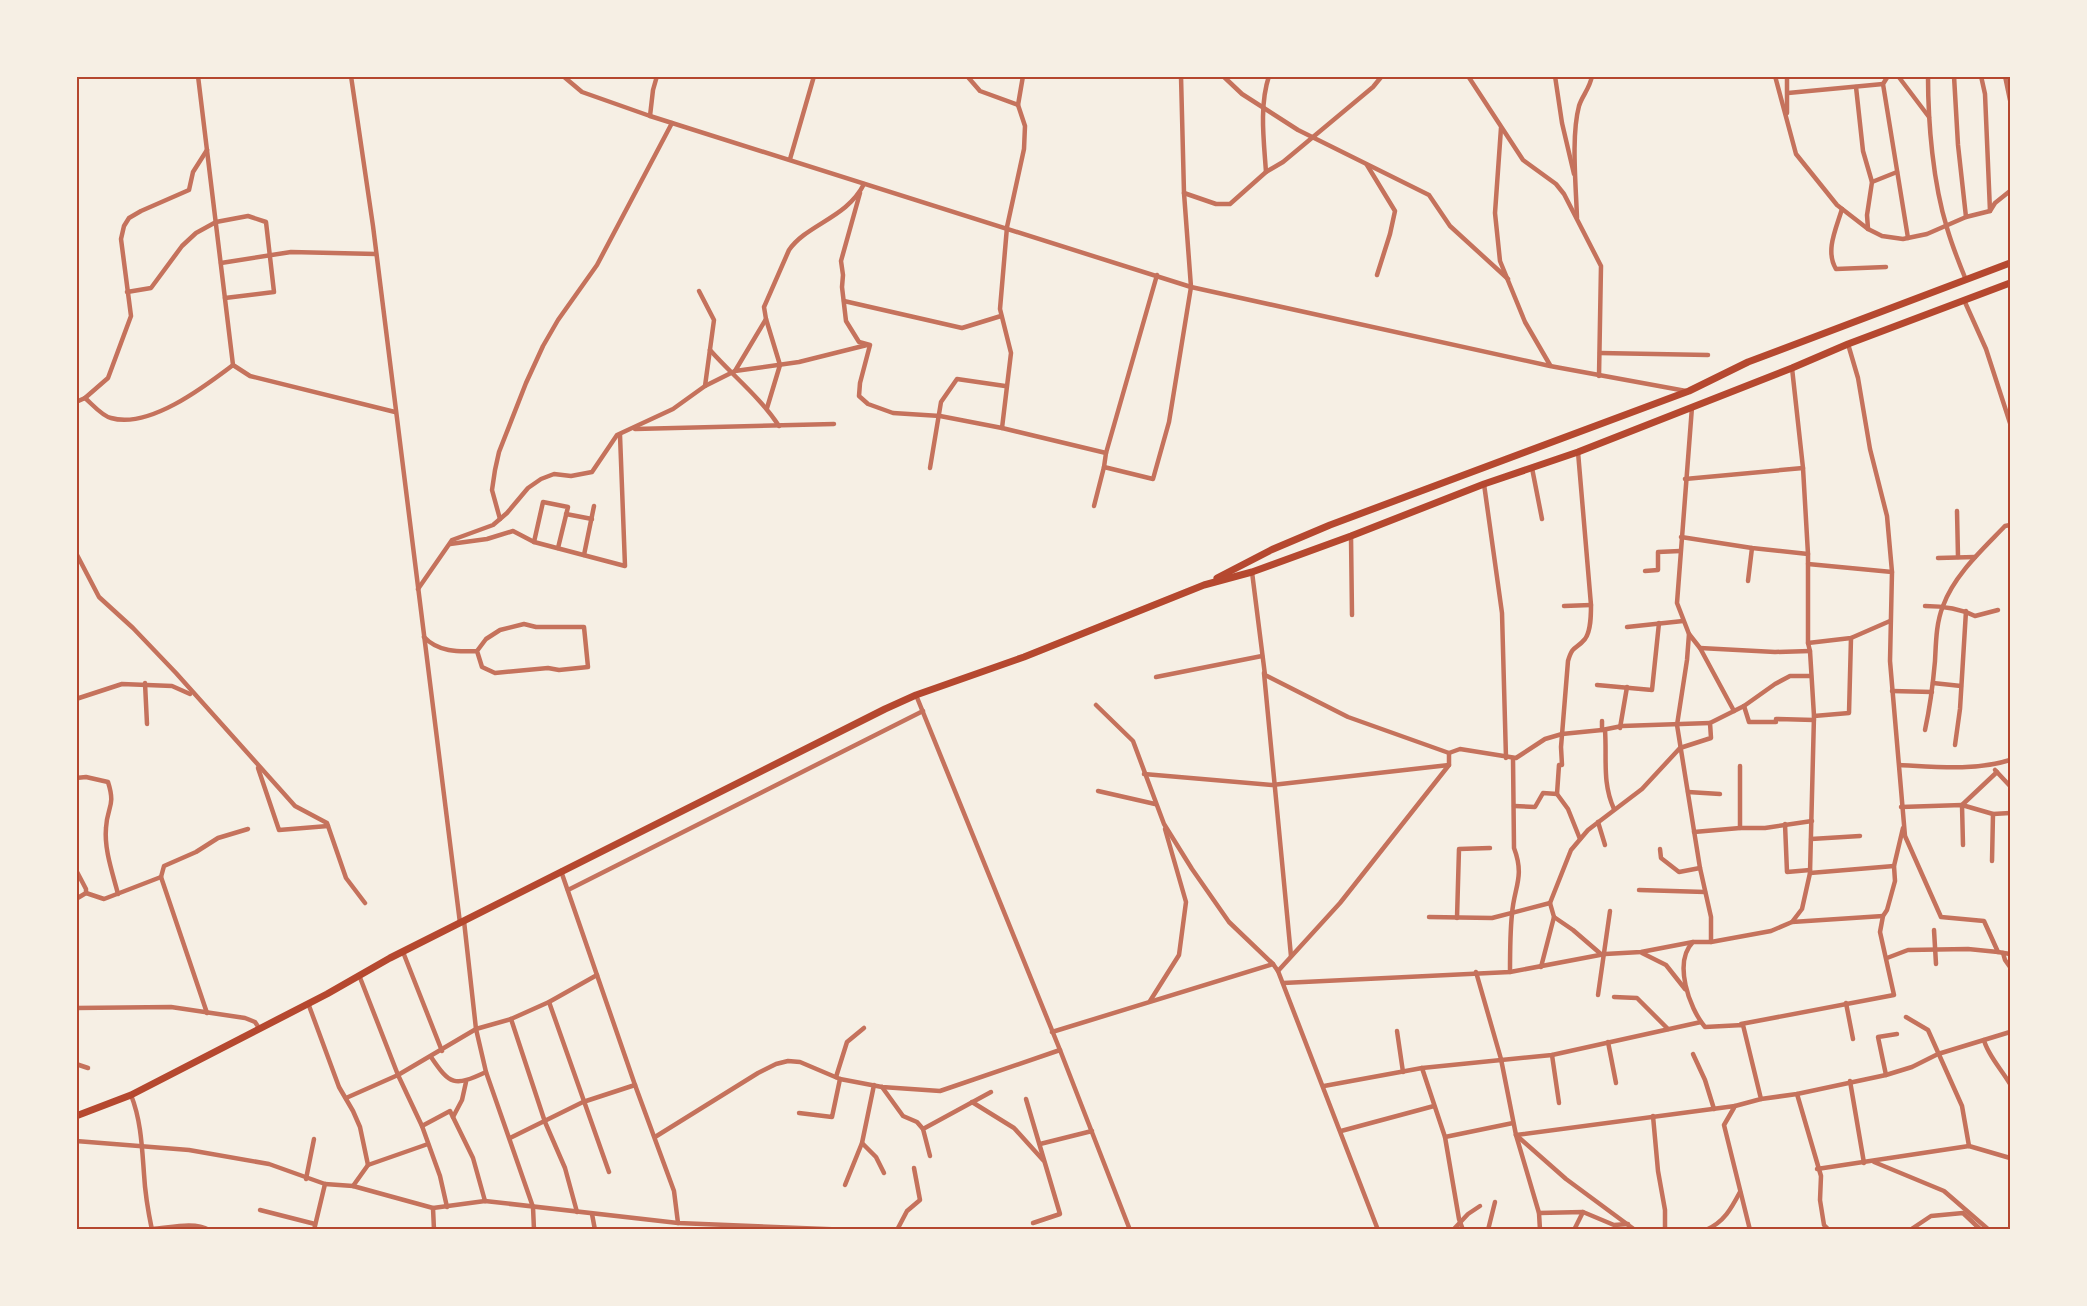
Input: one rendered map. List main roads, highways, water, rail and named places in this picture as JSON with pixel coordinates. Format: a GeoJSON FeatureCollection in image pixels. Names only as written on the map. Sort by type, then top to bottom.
{"type":"FeatureCollection","features":[{"type":"Feature","properties":{"kind":"highway"},"geometry":{"type":"LineString","coordinates":[[76,1116],[131,1095],[561,871],[916,695],[1024,657],[1204,585],[1271,550],[1330,525],[1689,391],[1748,362],[2010,263]]}},
{"type":"Feature","properties":{"kind":"highway"},"geometry":{"type":"LineString","coordinates":[[1204,585],[1252,572],[1484,484],[1578,452],[2010,282]]}}]}
